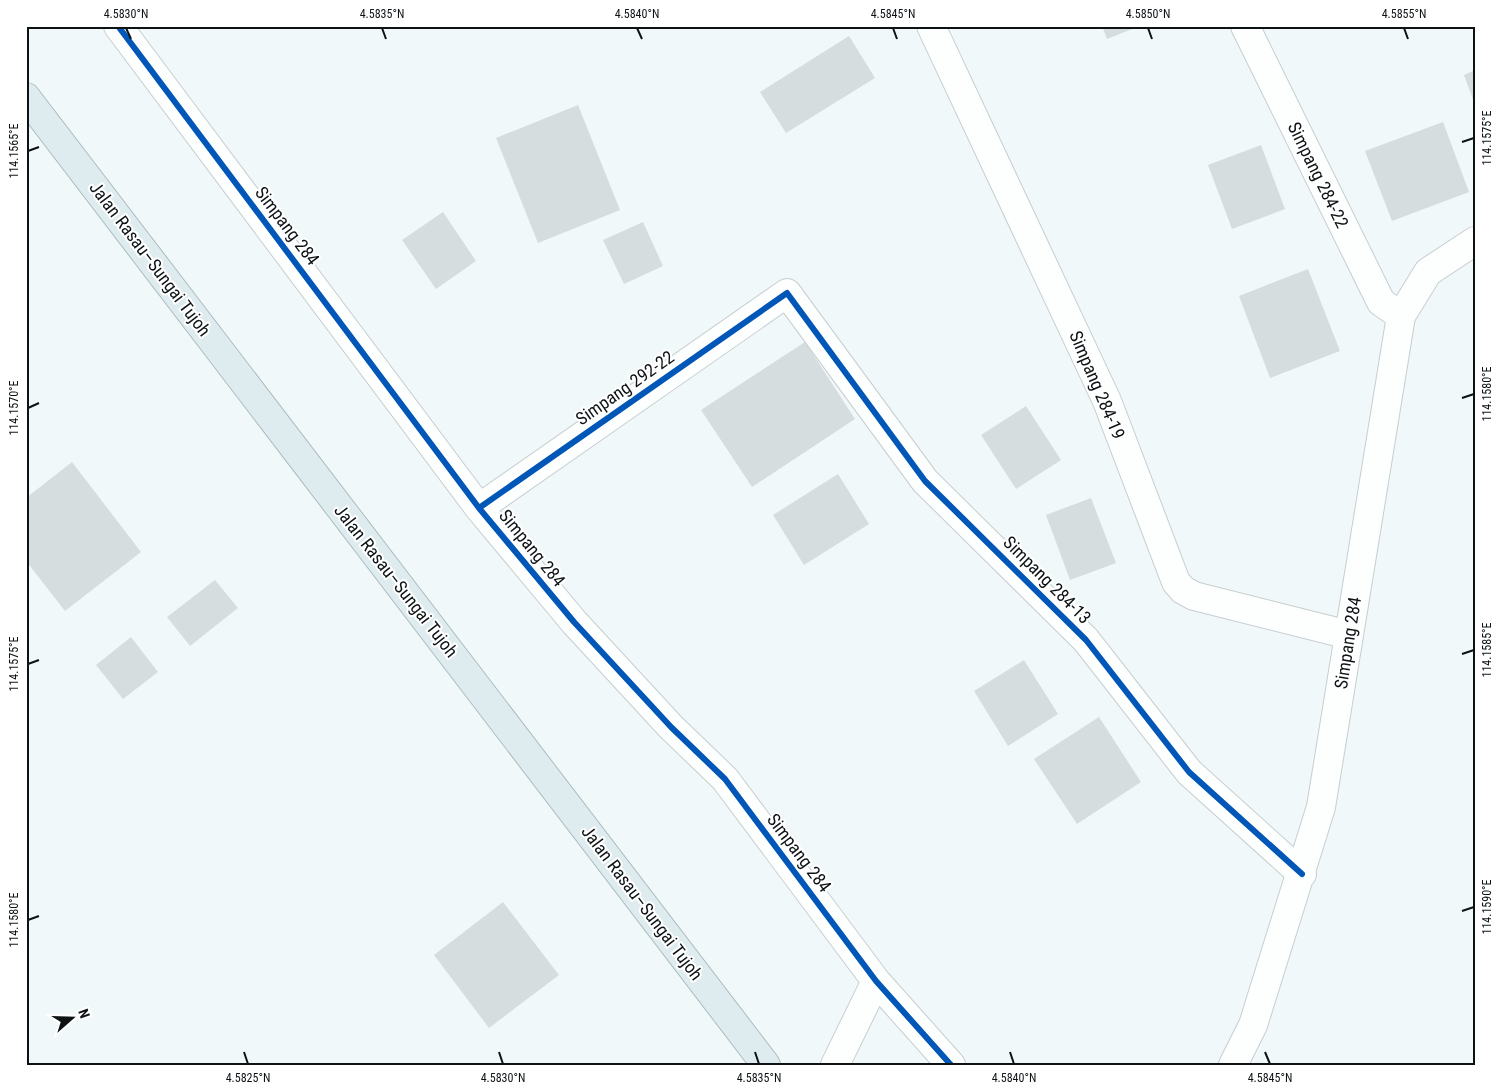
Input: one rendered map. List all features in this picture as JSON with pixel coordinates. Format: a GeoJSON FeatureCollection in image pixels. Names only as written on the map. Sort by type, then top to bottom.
{"type":"FeatureCollection","features":[{"type":"Feature","properties":{"kind":"highway","name":"Jalan Rasau–Sungai Tujoh"},"geometry":{"type":"LineString","coordinates":[[26,97],[766,1065]]}},
{"type":"Feature","properties":{"kind":"street","name":"Simpang 284"},"geometry":{"type":"LineString","coordinates":[[118,26],[480,508],[574,622],[671,727],[725,778],[876,981],[951,1065]]}},
{"type":"Feature","properties":{"kind":"street","name":"Simpang 284-19"},"geometry":{"type":"LineString","coordinates":[[931,26],[1107,401],[1176,582],[1183,590],[1194,596],[1349,635]]}},
{"type":"Feature","properties":{"kind":"street","name":"Simpang 284-22"},"geometry":{"type":"LineString","coordinates":[[1245,26],[1381,302],[1401,316]]}},
{"type":"Feature","properties":{"kind":"street","name":"Simpang 284"},"geometry":{"type":"LineString","coordinates":[[1233,1065],[1253,1025],[1302,874],[1321,807],[1401,316],[1428,272],[1475,241]]}},
{"type":"Feature","properties":{"kind":"street","name":"Simpang 292-22"},"geometry":{"type":"LineString","coordinates":[[480,508],[787,293]]}},
{"type":"Feature","properties":{"kind":"street","name":"Simpang 284-13"},"geometry":{"type":"LineString","coordinates":[[787,293],[925,481],[1086,640],[1189,772],[1302,874]]}},
{"type":"Feature","properties":{"kind":"street"},"geometry":{"type":"LineString","coordinates":[[835,1065],[876,981]]}},
{"type":"Feature","properties":{"kind":"building"},"geometry":{"type":"Polygon","coordinates":[[[1102,26],[1140,26],[1107,39],[1102,26]]]}},
{"type":"Feature","properties":{"kind":"building"},"geometry":{"type":"Polygon","coordinates":[[[849,36],[875,78],[786,133],[760,92],[849,36]]]}},
{"type":"Feature","properties":{"kind":"building"},"geometry":{"type":"Polygon","coordinates":[[[1475,70],[1475,105],[1464,75],[1475,70]]]}},
{"type":"Feature","properties":{"kind":"building"},"geometry":{"type":"Polygon","coordinates":[[[578,105],[620,210],[538,243],[496,138],[578,105]]]}},
{"type":"Feature","properties":{"kind":"building"},"geometry":{"type":"Polygon","coordinates":[[[1443,122],[1469,192],[1392,221],[1365,151],[1443,122]]]}},
{"type":"Feature","properties":{"kind":"building"},"geometry":{"type":"Polygon","coordinates":[[[1261,145],[1285,209],[1232,229],[1208,165],[1261,145]]]}},
{"type":"Feature","properties":{"kind":"building"},"geometry":{"type":"Polygon","coordinates":[[[443,212],[476,261],[436,289],[402,240],[443,212]]]}},
{"type":"Feature","properties":{"kind":"building"},"geometry":{"type":"Polygon","coordinates":[[[643,222],[663,266],[624,284],[603,240],[643,222]]]}},
{"type":"Feature","properties":{"kind":"building"},"geometry":{"type":"Polygon","coordinates":[[[1308,269],[1340,351],[1270,378],[1239,296],[1308,269]]]}},
{"type":"Feature","properties":{"kind":"building"},"geometry":{"type":"Polygon","coordinates":[[[805,342],[855,419],[752,487],[701,410],[805,342]]]}},
{"type":"Feature","properties":{"kind":"building"},"geometry":{"type":"Polygon","coordinates":[[[1026,406],[1061,460],[1016,489],[981,435],[1026,406]]]}},
{"type":"Feature","properties":{"kind":"building"},"geometry":{"type":"Polygon","coordinates":[[[72,462],[141,552],[65,611],[26,561],[26,498],[72,462]]]}},
{"type":"Feature","properties":{"kind":"building"},"geometry":{"type":"Polygon","coordinates":[[[838,474],[869,524],[804,565],[773,515],[838,474]]]}},
{"type":"Feature","properties":{"kind":"building"},"geometry":{"type":"Polygon","coordinates":[[[1091,498],[1116,563],[1070,580],[1046,515],[1091,498]]]}},
{"type":"Feature","properties":{"kind":"building"},"geometry":{"type":"Polygon","coordinates":[[[215,580],[238,608],[190,646],[167,617],[215,580]]]}},
{"type":"Feature","properties":{"kind":"building"},"geometry":{"type":"Polygon","coordinates":[[[131,637],[158,672],[123,699],[96,665],[131,637]]]}},
{"type":"Feature","properties":{"kind":"building"},"geometry":{"type":"Polygon","coordinates":[[[1024,660],[1058,714],[1008,746],[974,691],[1024,660]]]}},
{"type":"Feature","properties":{"kind":"building"},"geometry":{"type":"Polygon","coordinates":[[[1099,717],[1141,782],[1077,824],[1034,759],[1099,717]]]}},
{"type":"Feature","properties":{"kind":"building"},"geometry":{"type":"Polygon","coordinates":[[[503,902],[559,975],[489,1028],[434,955],[503,902]]]}},
{"type":"Feature","properties":{"kind":"cycle path"},"geometry":{"type":"LineString","coordinates":[[118,26],[479,508],[574,622],[671,727],[725,779],[876,981],[951,1065]]}},
{"type":"Feature","properties":{"kind":"cycle path"},"geometry":{"type":"LineString","coordinates":[[479,508],[787,293],[925,481],[1086,640],[1189,772],[1302,874]]}}]}
